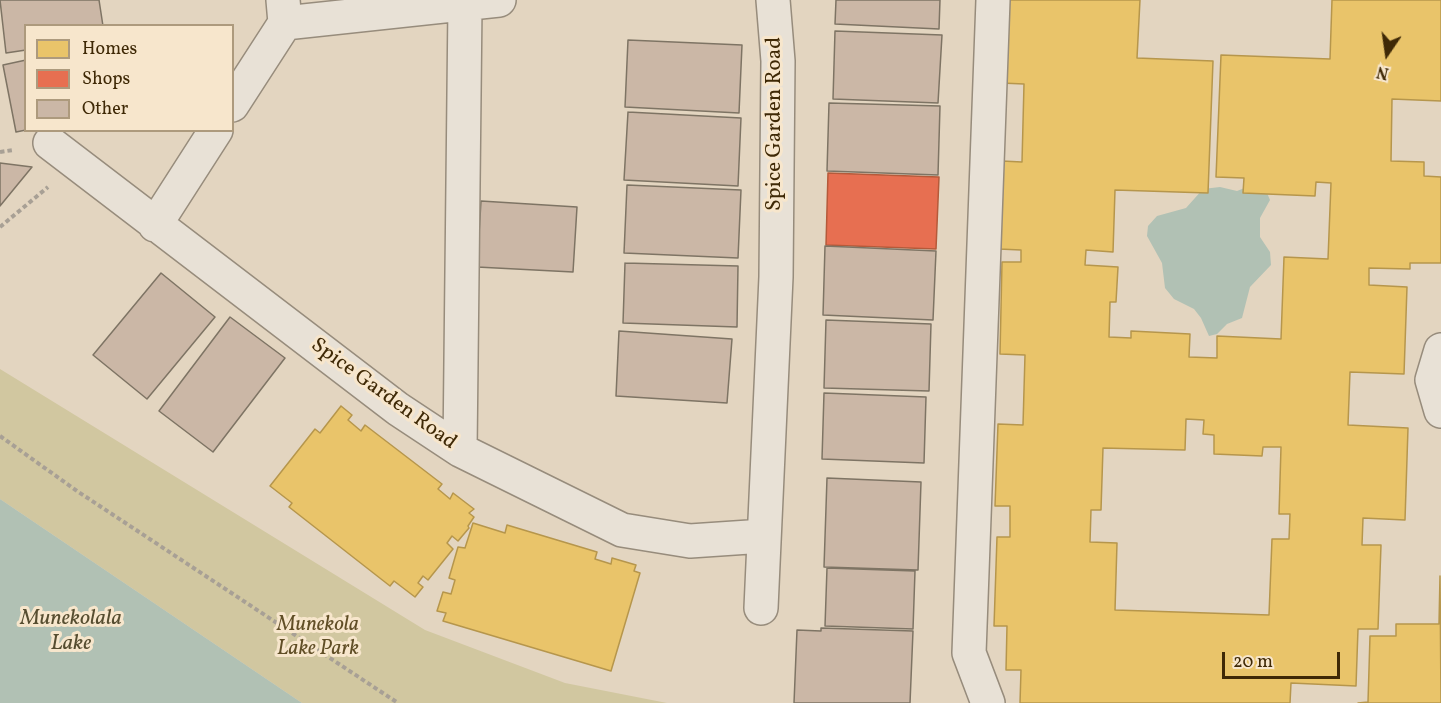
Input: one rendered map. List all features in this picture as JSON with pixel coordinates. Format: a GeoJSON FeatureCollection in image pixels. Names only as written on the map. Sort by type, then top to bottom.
{"type":"FeatureCollection","features":[{"type":"Feature","properties":{"kind":"street"},"geometry":{"type":"LineString","coordinates":[[234,101],[284,12],[465,5],[499,0]]}},
{"type":"Feature","properties":{"kind":"street","name":"Spice Garden Road"},"geometry":{"type":"LineString","coordinates":[[761,608],[776,278],[778,61],[773,0]]}},
{"type":"Feature","properties":{"kind":"street"},"geometry":{"type":"LineString","coordinates":[[988,703],[969,653],[993,0]]}},
{"type":"Feature","properties":{"kind":"street"},"geometry":{"type":"LineString","coordinates":[[460,450],[465,5]]}},
{"type":"Feature","properties":{"kind":"street"},"geometry":{"type":"LineString","coordinates":[[155,225],[215,132]]}},
{"type":"Feature","properties":{"kind":"street","name":"Spice Garden Road"},"geometry":{"type":"LineString","coordinates":[[50,143],[398,409],[460,450],[622,530],[690,541],[764,536]]}},
{"type":"Feature","properties":{"kind":"street"},"geometry":{"type":"LineString","coordinates":[[1441,350],[1432,380],[1441,411]]}},
{"type":"Feature","properties":{"kind":"path"},"geometry":{"type":"LineString","coordinates":[[0,227],[76,164]]}},
{"type":"Feature","properties":{"kind":"path"},"geometry":{"type":"LineString","coordinates":[[0,436],[76,491],[398,703]]}},
{"type":"Feature","properties":{"kind":"green space","name":"Munekola Lake Park"},"geometry":{"type":"Polygon","coordinates":[[[0,369],[425,630],[565,683],[667,703],[302,703],[0,499],[0,369]]]}},
{"type":"Feature","properties":{"kind":"water"},"geometry":{"type":"Polygon","coordinates":[[[1252,185],[1267,193],[1270,200],[1260,218],[1260,237],[1270,252],[1271,265],[1250,287],[1242,318],[1227,324],[1217,334],[1209,336],[1194,309],[1174,299],[1165,288],[1162,263],[1147,236],[1148,226],[1157,216],[1186,208],[1203,189],[1220,187],[1237,191],[1252,185]]]}},
{"type":"Feature","properties":{"kind":"water","name":"Munekolala Lake"},"geometry":{"type":"Polygon","coordinates":[[[0,499],[302,703],[0,703],[0,499]]]}},
{"type":"Feature","properties":{"kind":"building: Homes"},"geometry":{"type":"Polygon","coordinates":[[[1003,0],[1140,0],[1137,58],[1213,61],[1208,193],[1115,190],[1113,252],[1086,250],[1085,265],[1118,267],[1116,302],[1110,302],[1109,337],[1131,338],[1131,331],[1190,334],[1189,357],[1217,358],[1217,336],[1281,339],[1284,257],[1328,259],[1331,183],[1316,182],[1315,196],[1243,193],[1244,178],[1216,177],[1221,55],[1330,59],[1332,0],[1441,0],[1441,101],[1392,99],[1391,161],[1424,162],[1424,176],[1441,177],[1441,263],[1410,263],[1410,269],[1369,268],[1369,285],[1407,287],[1404,374],[1350,372],[1348,425],[1408,428],[1405,520],[1363,518],[1362,545],[1381,545],[1378,629],[1358,629],[1356,686],[1291,683],[1290,703],[1020,703],[1021,670],[1006,670],[1007,626],[994,626],[997,537],[1010,537],[1010,506],[995,506],[998,424],[1023,425],[1025,355],[1000,354],[1002,262],[1021,262],[1021,250],[999,249],[1002,161],[1022,162],[1024,84],[1001,83],[1003,0]],[[1186,419],[1185,450],[1103,448],[1101,510],[1091,510],[1090,542],[1117,543],[1115,610],[1269,615],[1272,539],[1289,539],[1290,514],[1279,514],[1281,447],[1263,447],[1262,456],[1214,454],[1214,435],[1203,434],[1204,420],[1186,419]]]}},
{"type":"Feature","properties":{"kind":"building: Homes"},"geometry":{"type":"Polygon","coordinates":[[[341,406],[352,415],[348,420],[361,431],[365,425],[442,484],[438,489],[450,499],[453,493],[474,509],[469,513],[474,517],[469,528],[458,541],[452,536],[447,543],[453,549],[428,580],[423,576],[418,583],[423,587],[415,597],[394,581],[390,586],[289,507],[292,503],[270,486],[315,429],[320,433],[341,406]]]}},
{"type":"Feature","properties":{"kind":"building: Homes"},"geometry":{"type":"Polygon","coordinates":[[[473,523],[505,533],[507,525],[597,552],[595,559],[611,564],[612,558],[636,565],[634,571],[640,573],[611,671],[443,621],[446,613],[437,611],[443,592],[451,594],[455,580],[449,578],[458,547],[465,548],[473,523]]]}},
{"type":"Feature","properties":{"kind":"building: Homes"},"geometry":{"type":"Polygon","coordinates":[[[1440,576],[1441,703],[1358,703],[1368,702],[1370,636],[1396,636],[1396,624],[1439,624],[1440,576]]]}},
{"type":"Feature","properties":{"kind":"building: Shops"},"geometry":{"type":"Polygon","coordinates":[[[828,173],[939,177],[936,249],[826,245],[828,173]]]}},
{"type":"Feature","properties":{"kind":"building: Other"},"geometry":{"type":"Polygon","coordinates":[[[0,0],[99,0],[103,24],[24,24],[24,50],[6,53],[0,0]]]}},
{"type":"Feature","properties":{"kind":"building: Other"},"geometry":{"type":"Polygon","coordinates":[[[836,0],[940,0],[939,29],[835,24],[836,0]]]}},
{"type":"Feature","properties":{"kind":"building: Other"},"geometry":{"type":"Polygon","coordinates":[[[835,31],[942,35],[938,103],[833,99],[835,31]]]}},
{"type":"Feature","properties":{"kind":"building: Other"},"geometry":{"type":"Polygon","coordinates":[[[628,40],[742,45],[739,113],[625,107],[628,40]]]}},
{"type":"Feature","properties":{"kind":"building: Other"},"geometry":{"type":"Polygon","coordinates":[[[24,60],[24,130],[16,132],[3,65],[24,60]]]}},
{"type":"Feature","properties":{"kind":"building: Other"},"geometry":{"type":"Polygon","coordinates":[[[829,103],[940,106],[938,175],[827,171],[829,103]]]}},
{"type":"Feature","properties":{"kind":"building: Other"},"geometry":{"type":"Polygon","coordinates":[[[628,112],[741,118],[738,186],[624,180],[628,112]]]}},
{"type":"Feature","properties":{"kind":"building: Other"},"geometry":{"type":"Polygon","coordinates":[[[0,163],[32,167],[0,206],[0,163]]]}},
{"type":"Feature","properties":{"kind":"building: Other"},"geometry":{"type":"Polygon","coordinates":[[[627,185],[741,190],[738,258],[624,253],[627,185]]]}},
{"type":"Feature","properties":{"kind":"building: Other"},"geometry":{"type":"Polygon","coordinates":[[[481,201],[577,207],[573,272],[477,267],[481,201]]]}},
{"type":"Feature","properties":{"kind":"building: Other"},"geometry":{"type":"Polygon","coordinates":[[[825,246],[936,251],[933,320],[823,315],[825,246]]]}},
{"type":"Feature","properties":{"kind":"building: Other"},"geometry":{"type":"Polygon","coordinates":[[[625,263],[738,266],[737,327],[623,323],[625,263]]]}},
{"type":"Feature","properties":{"kind":"building: Other"},"geometry":{"type":"Polygon","coordinates":[[[161,273],[215,317],[147,399],[93,355],[161,273]]]}},
{"type":"Feature","properties":{"kind":"building: Other"},"geometry":{"type":"Polygon","coordinates":[[[230,317],[285,358],[213,452],[159,411],[230,317]]]}},
{"type":"Feature","properties":{"kind":"building: Other"},"geometry":{"type":"Polygon","coordinates":[[[826,320],[931,324],[929,391],[824,388],[826,320]]]}},
{"type":"Feature","properties":{"kind":"building: Other"},"geometry":{"type":"Polygon","coordinates":[[[619,331],[732,339],[727,403],[616,396],[619,331]]]}},
{"type":"Feature","properties":{"kind":"building: Other"},"geometry":{"type":"Polygon","coordinates":[[[824,393],[926,397],[924,463],[822,459],[824,393]]]}},
{"type":"Feature","properties":{"kind":"building: Other"},"geometry":{"type":"Polygon","coordinates":[[[827,478],[921,482],[918,570],[824,567],[827,478]]]}},
{"type":"Feature","properties":{"kind":"building: Other"},"geometry":{"type":"Polygon","coordinates":[[[827,568],[915,571],[913,629],[825,626],[827,568]]]}},
{"type":"Feature","properties":{"kind":"building: Other"},"geometry":{"type":"Polygon","coordinates":[[[821,628],[913,631],[910,703],[794,703],[797,630],[821,631],[821,628]]]}}]}
